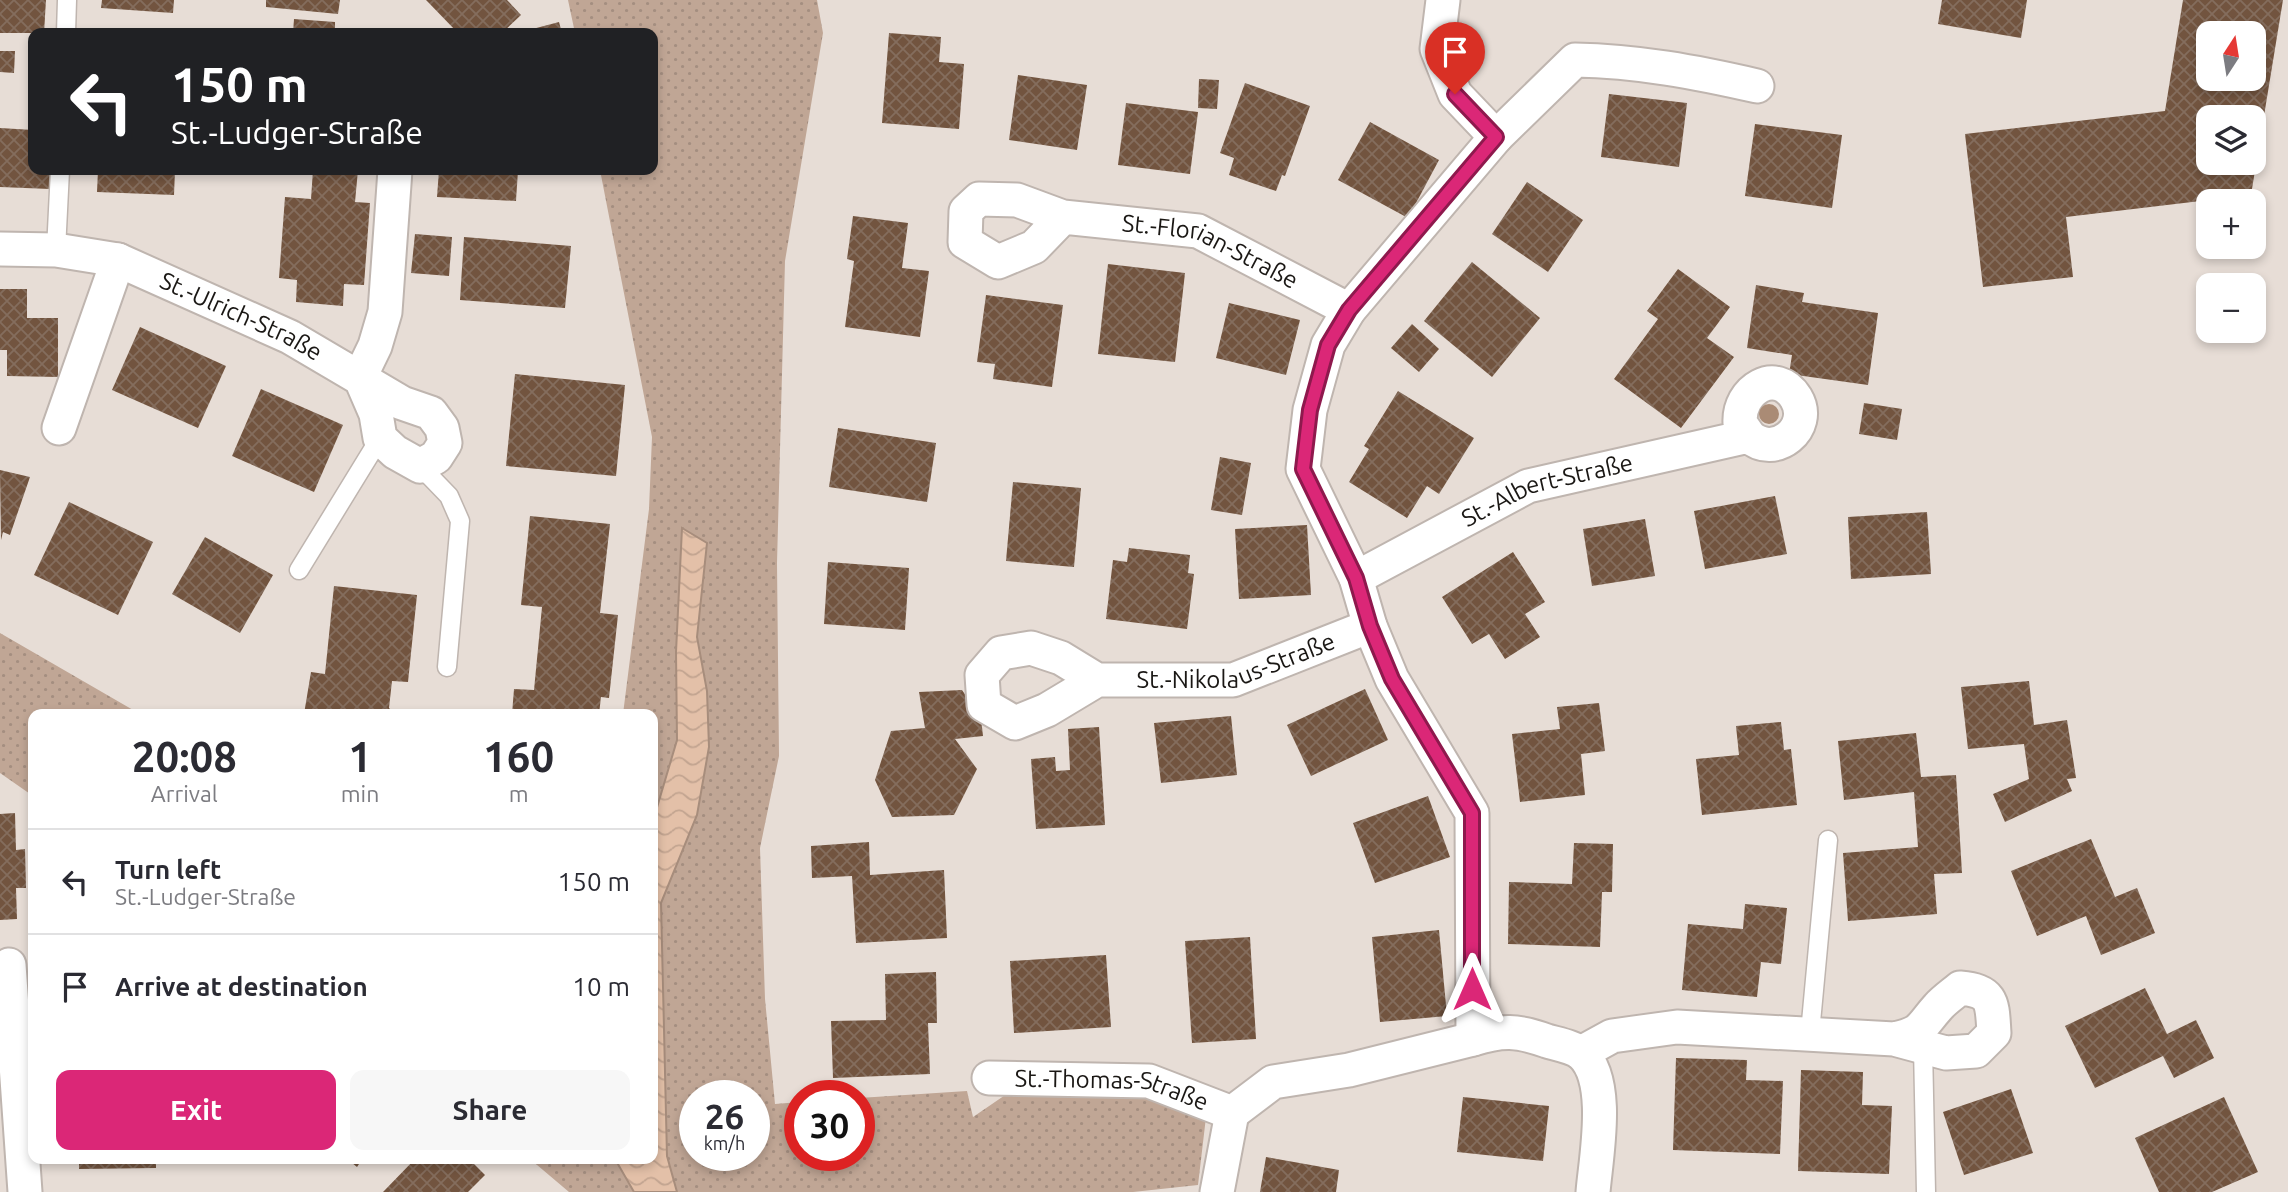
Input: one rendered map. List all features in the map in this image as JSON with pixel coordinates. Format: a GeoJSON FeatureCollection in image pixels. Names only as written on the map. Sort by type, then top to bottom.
{"type":"FeatureCollection","features":[{"type":"Feature","properties":{"kind":"street"},"geometry":{"type":"LineString","coordinates":[[1443,0],[1437,49],[1455,94],[1496,137]]}},
{"type":"Feature","properties":{"kind":"street"},"geometry":{"type":"LineString","coordinates":[[1473,1039],[1472,813],[1392,679],[1370,626],[1356,578],[1303,469],[1310,410],[1328,345],[1349,310],[1496,137],[1575,60],[1617,60],[1685,69],[1757,86]]}},
{"type":"Feature","properties":{"kind":"street"},"geometry":{"type":"LineString","coordinates":[[395,175],[385,312],[376,346],[360,377],[376,414],[380,438],[395,452],[420,466]]}},
{"type":"Feature","properties":{"kind":"street","name":"St.-Florian-Straße"},"geometry":{"type":"LineString","coordinates":[[1063,217],[1198,231],[1349,310]]}},
{"type":"Feature","properties":{"kind":"street","name":"St.-Ulrich-Straße"},"geometry":{"type":"LineString","coordinates":[[0,248],[56,250],[118,260],[290,337],[402,403],[431,413],[442,428],[445,443],[436,457],[420,466]]}},
{"type":"Feature","properties":{"kind":"street"},"geometry":{"type":"LineString","coordinates":[[60,429],[118,260]]}},
{"type":"Feature","properties":{"kind":"street","name":"St.-Albert-Straße"},"geometry":{"type":"LineString","coordinates":[[1356,578],[1528,486],[1749,436]]}},
{"type":"Feature","properties":{"kind":"street","name":"St.-Nikolaus-Straße"},"geometry":{"type":"LineString","coordinates":[[1097,680],[1233,680],[1370,626]]}},
{"type":"Feature","properties":{"kind":"street"},"geometry":{"type":"LineString","coordinates":[[9,965],[25,1192]]}},
{"type":"Feature","properties":{"kind":"street"},"geometry":{"type":"LineString","coordinates":[[1593,1192],[1600,1104],[1593,1070],[1581,1053],[1612,1036],[1677,1027],[1810,1032],[1909,1043]]}},
{"type":"Feature","properties":{"kind":"street","name":"St.-Thomas-Straße"},"geometry":{"type":"LineString","coordinates":[[1217,1192],[1232,1113],[1273,1082],[1349,1070],[1500,1030],[1538,1038],[1581,1053]]}},
{"type":"Feature","properties":{"kind":"street","name":"St.-Thomas-Straße"},"geometry":{"type":"LineString","coordinates":[[989,1077],[1149,1081],[1232,1113]]}},
{"type":"Feature","properties":{"kind":"lane"},"geometry":{"type":"LineString","coordinates":[[65,28],[67,0]]}},
{"type":"Feature","properties":{"kind":"lane"},"geometry":{"type":"LineString","coordinates":[[56,250],[60,175]]}},
{"type":"Feature","properties":{"kind":"lane"},"geometry":{"type":"LineString","coordinates":[[299,570],[380,438]]}},
{"type":"Feature","properties":{"kind":"lane"},"geometry":{"type":"LineString","coordinates":[[420,466],[449,496],[460,522],[447,667]]}},
{"type":"Feature","properties":{"kind":"lane"},"geometry":{"type":"LineString","coordinates":[[1810,1032],[1828,840]]}},
{"type":"Feature","properties":{"kind":"lane"},"geometry":{"type":"LineString","coordinates":[[1909,1043],[1926,1192]]}},
{"type":"Feature","properties":{"kind":"shaded area"},"geometry":{"type":"Polygon","coordinates":[[[568,0],[817,0],[823,33],[785,261],[777,563],[779,756],[760,848],[765,999],[775,1104],[784,1103],[784,1171],[875,1171],[875,1097],[967,1091],[973,1117],[1014,1089],[1148,1095],[1206,1117],[1198,1185],[1133,1192],[569,1192],[536,1164],[658,1164],[658,709],[624,709],[649,509],[652,437],[601,175],[658,175],[658,28],[574,28],[568,0]]]}},
{"type":"Feature","properties":{"kind":"shaded area"},"geometry":{"type":"Polygon","coordinates":[[[0,633],[131,709],[28,709],[28,793],[0,773],[0,633]]]}},
{"type":"Feature","properties":{"kind":"water"},"geometry":{"type":"Polygon","coordinates":[[[682,528],[707,543],[697,637],[707,691],[709,747],[697,815],[661,903],[667,1156],[677,1192],[634,1192],[618,1164],[658,1164],[658,804],[677,740],[676,652],[682,528]]]}},
{"type":"Feature","properties":{"kind":"building"},"geometry":{"type":"Polygon","coordinates":[[[0,0],[46,0],[44,28],[28,28],[28,33],[0,33],[0,0]]]}},
{"type":"Feature","properties":{"kind":"building"},"geometry":{"type":"Polygon","coordinates":[[[102,0],[174,0],[173,13],[101,8],[102,0]]]}},
{"type":"Feature","properties":{"kind":"building"},"geometry":{"type":"Polygon","coordinates":[[[266,0],[340,0],[338,14],[266,7],[266,0]]]}},
{"type":"Feature","properties":{"kind":"building"},"geometry":{"type":"Polygon","coordinates":[[[426,0],[507,0],[521,15],[507,28],[453,28],[426,0]]]}},
{"type":"Feature","properties":{"kind":"building"},"geometry":{"type":"Polygon","coordinates":[[[1942,0],[2027,0],[2021,38],[1938,24],[1942,0]]]}},
{"type":"Feature","properties":{"kind":"building"},"geometry":{"type":"Polygon","coordinates":[[[2183,0],[2283,0],[2266,105],[2196,105],[2196,175],[2254,175],[2252,189],[2196,189],[2196,202],[2066,217],[2073,277],[1983,287],[1965,134],[2165,111],[2183,0]]]}},
{"type":"Feature","properties":{"kind":"building"},"geometry":{"type":"Polygon","coordinates":[[[294,19],[335,22],[335,28],[293,28],[294,19]]]}},
{"type":"Feature","properties":{"kind":"building"},"geometry":{"type":"Polygon","coordinates":[[[559,22],[561,28],[536,28],[559,22]]]}},
{"type":"Feature","properties":{"kind":"building"},"geometry":{"type":"Polygon","coordinates":[[[889,33],[941,37],[939,62],[964,64],[959,129],[882,123],[889,33]]]}},
{"type":"Feature","properties":{"kind":"building"},"geometry":{"type":"Polygon","coordinates":[[[0,51],[15,51],[14,73],[0,72],[0,51]]]}},
{"type":"Feature","properties":{"kind":"building"},"geometry":{"type":"Polygon","coordinates":[[[1018,75],[1087,85],[1077,150],[1009,140],[1018,75]]]}},
{"type":"Feature","properties":{"kind":"building"},"geometry":{"type":"Polygon","coordinates":[[[1199,79],[1219,80],[1217,109],[1198,108],[1199,79]]]}},
{"type":"Feature","properties":{"kind":"building"},"geometry":{"type":"Polygon","coordinates":[[[1245,83],[1310,106],[1285,176],[1282,175],[1276,191],[1229,175],[1234,158],[1220,153],[1245,83]]]}},
{"type":"Feature","properties":{"kind":"building"},"geometry":{"type":"Polygon","coordinates":[[[1609,94],[1687,103],[1679,167],[1601,157],[1609,94]]]}},
{"type":"Feature","properties":{"kind":"building"},"geometry":{"type":"Polygon","coordinates":[[[1126,103],[1198,112],[1190,174],[1118,165],[1126,103]]]}},
{"type":"Feature","properties":{"kind":"building"},"geometry":{"type":"Polygon","coordinates":[[[1370,122],[1439,160],[1408,218],[1338,180],[1370,122]]]}},
{"type":"Feature","properties":{"kind":"building"},"geometry":{"type":"Polygon","coordinates":[[[1755,124],[1842,135],[1832,208],[1745,196],[1755,124]]]}},
{"type":"Feature","properties":{"kind":"building"},"geometry":{"type":"Polygon","coordinates":[[[0,128],[28,130],[28,175],[50,175],[50,189],[0,187],[0,128]]]}},
{"type":"Feature","properties":{"kind":"building"},"geometry":{"type":"Polygon","coordinates":[[[98,175],[175,175],[174,195],[97,192],[98,175]]]}},
{"type":"Feature","properties":{"kind":"building"},"geometry":{"type":"Polygon","coordinates":[[[313,175],[358,175],[355,202],[370,203],[364,285],[344,284],[343,306],[296,302],[297,280],[279,278],[285,197],[311,199],[313,175]]]}},
{"type":"Feature","properties":{"kind":"building"},"geometry":{"type":"Polygon","coordinates":[[[439,175],[518,175],[516,201],[437,197],[439,175]]]}},
{"type":"Feature","properties":{"kind":"building"},"geometry":{"type":"Polygon","coordinates":[[[1527,182],[1583,220],[1548,272],[1492,234],[1527,182]]]}},
{"type":"Feature","properties":{"kind":"building"},"geometry":{"type":"Polygon","coordinates":[[[853,216],[908,223],[902,268],[929,271],[920,337],[845,327],[854,261],[847,259],[853,216]]]}},
{"type":"Feature","properties":{"kind":"building"},"geometry":{"type":"Polygon","coordinates":[[[415,234],[452,237],[449,276],[411,273],[415,234]]]}},
{"type":"Feature","properties":{"kind":"building"},"geometry":{"type":"Polygon","coordinates":[[[464,237],[571,246],[565,308],[460,300],[464,237]]]}},
{"type":"Feature","properties":{"kind":"building"},"geometry":{"type":"Polygon","coordinates":[[[1472,262],[1540,318],[1492,377],[1424,321],[1472,262]]]}},
{"type":"Feature","properties":{"kind":"building"},"geometry":{"type":"Polygon","coordinates":[[[1108,264],[1185,273],[1175,362],[1098,354],[1108,264]]]}},
{"type":"Feature","properties":{"kind":"building"},"geometry":{"type":"Polygon","coordinates":[[[1678,269],[1730,307],[1707,338],[1734,357],[1681,428],[1614,379],[1658,319],[1647,311],[1678,269]]]}},
{"type":"Feature","properties":{"kind":"building"},"geometry":{"type":"Polygon","coordinates":[[[1756,285],[1804,293],[1802,302],[1878,313],[1868,385],[1789,374],[1792,355],[1747,348],[1756,285]]]}},
{"type":"Feature","properties":{"kind":"building"},"geometry":{"type":"Polygon","coordinates":[[[0,289],[27,289],[27,318],[58,318],[58,377],[7,376],[7,350],[0,350],[0,289]]]}},
{"type":"Feature","properties":{"kind":"building"},"geometry":{"type":"Polygon","coordinates":[[[986,295],[1063,305],[1052,387],[993,379],[995,364],[977,362],[986,295]]]}},
{"type":"Feature","properties":{"kind":"building"},"geometry":{"type":"Polygon","coordinates":[[[1229,303],[1300,320],[1286,375],[1216,358],[1229,303]]]}},
{"type":"Feature","properties":{"kind":"building"},"geometry":{"type":"Polygon","coordinates":[[[1412,324],[1439,349],[1419,372],[1391,348],[1412,324]]]}},
{"type":"Feature","properties":{"kind":"building"},"geometry":{"type":"Polygon","coordinates":[[[140,327],[226,366],[198,428],[112,390],[140,327]]]}},
{"type":"Feature","properties":{"kind":"building"},"geometry":{"type":"Polygon","coordinates":[[[515,374],[625,385],[616,476],[506,466],[515,374]]]}},
{"type":"Feature","properties":{"kind":"building"},"geometry":{"type":"Polygon","coordinates":[[[261,389],[343,425],[314,492],[232,456],[261,389]]]}},
{"type":"Feature","properties":{"kind":"building"},"geometry":{"type":"Polygon","coordinates":[[[1398,391],[1474,438],[1439,494],[1427,486],[1407,518],[1349,482],[1369,449],[1364,446],[1398,391]]]}},
{"type":"Feature","properties":{"kind":"building"},"geometry":{"type":"Polygon","coordinates":[[[1864,403],[1902,409],[1897,440],[1859,434],[1864,403]]]}},
{"type":"Feature","properties":{"kind":"building"},"geometry":{"type":"Polygon","coordinates":[[[838,428],[936,443],[927,502],[829,487],[838,428]]]}},
{"type":"Feature","properties":{"kind":"building"},"geometry":{"type":"Polygon","coordinates":[[[1220,457],[1251,463],[1242,515],[1211,510],[1220,457]]]}},
{"type":"Feature","properties":{"kind":"building"},"geometry":{"type":"Polygon","coordinates":[[[0,470],[30,477],[10,535],[3,532],[1,540],[0,470]]]}},
{"type":"Feature","properties":{"kind":"building"},"geometry":{"type":"Polygon","coordinates":[[[1013,482],[1081,488],[1074,567],[1006,561],[1013,482]]]}},
{"type":"Feature","properties":{"kind":"building"},"geometry":{"type":"Polygon","coordinates":[[[1775,496],[1787,554],[1705,569],[1694,511],[1775,496]]]}},
{"type":"Feature","properties":{"kind":"building"},"geometry":{"type":"Polygon","coordinates":[[[69,502],[153,542],[118,615],[34,575],[69,502]]]}},
{"type":"Feature","properties":{"kind":"building"},"geometry":{"type":"Polygon","coordinates":[[[1927,512],[1931,574],[1851,579],[1848,517],[1927,512]]]}},
{"type":"Feature","properties":{"kind":"building"},"geometry":{"type":"Polygon","coordinates":[[[530,516],[610,524],[600,613],[618,615],[609,698],[601,697],[600,709],[512,709],[514,689],[534,690],[542,607],[521,605],[530,516]]]}},
{"type":"Feature","properties":{"kind":"building"},"geometry":{"type":"Polygon","coordinates":[[[1645,519],[1655,576],[1592,586],[1583,529],[1645,519]]]}},
{"type":"Feature","properties":{"kind":"building"},"geometry":{"type":"Polygon","coordinates":[[[1307,525],[1311,595],[1239,599],[1235,529],[1307,525]]]}},
{"type":"Feature","properties":{"kind":"building"},"geometry":{"type":"Polygon","coordinates":[[[205,537],[273,575],[240,633],[172,594],[205,537]]]}},
{"type":"Feature","properties":{"kind":"building"},"geometry":{"type":"Polygon","coordinates":[[[1129,548],[1190,555],[1188,573],[1194,574],[1187,629],[1106,619],[1113,560],[1127,562],[1129,548]]]}},
{"type":"Feature","properties":{"kind":"building"},"geometry":{"type":"Polygon","coordinates":[[[1513,552],[1545,602],[1525,614],[1540,637],[1505,659],[1489,634],[1472,644],[1442,597],[1513,552]]]}},
{"type":"Feature","properties":{"kind":"building"},"geometry":{"type":"Polygon","coordinates":[[[828,562],[909,568],[905,630],[824,624],[828,562]]]}},
{"type":"Feature","properties":{"kind":"building"},"geometry":{"type":"Polygon","coordinates":[[[334,586],[417,595],[408,682],[392,681],[390,709],[305,709],[311,672],[325,674],[334,586]]]}},
{"type":"Feature","properties":{"kind":"building"},"geometry":{"type":"Polygon","coordinates":[[[2029,681],[2034,725],[2067,720],[2076,778],[2067,779],[2072,791],[2005,822],[1993,794],[2029,779],[2024,744],[1968,749],[1961,687],[2029,681]]]}},
{"type":"Feature","properties":{"kind":"building"},"geometry":{"type":"Polygon","coordinates":[[[1365,689],[1388,740],[1311,776],[1287,725],[1365,689]]]}},
{"type":"Feature","properties":{"kind":"building"},"geometry":{"type":"Polygon","coordinates":[[[962,690],[981,718],[983,736],[955,739],[977,769],[954,815],[892,817],[875,780],[891,731],[925,728],[919,692],[962,690]]]}},
{"type":"Feature","properties":{"kind":"building"},"geometry":{"type":"Polygon","coordinates":[[[1599,703],[1605,751],[1581,754],[1585,795],[1520,802],[1512,734],[1560,729],[1557,707],[1599,703]]]}},
{"type":"Feature","properties":{"kind":"building"},"geometry":{"type":"Polygon","coordinates":[[[1231,716],[1237,775],[1161,783],[1154,723],[1231,716]]]}},
{"type":"Feature","properties":{"kind":"building"},"geometry":{"type":"Polygon","coordinates":[[[1781,722],[1784,750],[1791,749],[1797,805],[1702,815],[1696,759],[1739,755],[1736,726],[1781,722]]]}},
{"type":"Feature","properties":{"kind":"building"},"geometry":{"type":"Polygon","coordinates":[[[1099,727],[1105,825],[1036,829],[1031,759],[1055,757],[1056,771],[1070,770],[1068,729],[1099,727]]]}},
{"type":"Feature","properties":{"kind":"building"},"geometry":{"type":"Polygon","coordinates":[[[1916,733],[1921,777],[1956,775],[1962,873],[1934,874],[1937,914],[1848,921],[1843,853],[1918,847],[1914,792],[1844,800],[1838,741],[1916,733]]]}},
{"type":"Feature","properties":{"kind":"building"},"geometry":{"type":"Polygon","coordinates":[[[1428,796],[1450,857],[1375,883],[1353,823],[1428,796]]]}},
{"type":"Feature","properties":{"kind":"building"},"geometry":{"type":"Polygon","coordinates":[[[15,813],[16,850],[25,849],[26,888],[16,888],[17,919],[0,920],[0,814],[15,813]]]}},
{"type":"Feature","properties":{"kind":"building"},"geometry":{"type":"Polygon","coordinates":[[[2091,839],[2115,897],[2137,888],[2155,933],[2101,955],[2086,916],[2037,936],[2011,871],[2091,839]]]}},
{"type":"Feature","properties":{"kind":"building"},"geometry":{"type":"Polygon","coordinates":[[[869,842],[870,875],[944,870],[947,938],[856,943],[852,876],[812,878],[811,846],[869,842]]]}},
{"type":"Feature","properties":{"kind":"building"},"geometry":{"type":"Polygon","coordinates":[[[1574,843],[1613,844],[1612,892],[1602,892],[1600,947],[1508,944],[1509,882],[1572,884],[1574,843]]]}},
{"type":"Feature","properties":{"kind":"building"},"geometry":{"type":"Polygon","coordinates":[[[1745,904],[1787,908],[1781,964],[1761,962],[1757,997],[1682,990],[1688,924],[1743,929],[1745,904]]]}},
{"type":"Feature","properties":{"kind":"building"},"geometry":{"type":"Polygon","coordinates":[[[1439,930],[1447,1016],[1380,1022],[1372,937],[1439,930]]]}},
{"type":"Feature","properties":{"kind":"building"},"geometry":{"type":"Polygon","coordinates":[[[1250,937],[1256,1039],[1192,1043],[1185,941],[1250,937]]]}},
{"type":"Feature","properties":{"kind":"building"},"geometry":{"type":"Polygon","coordinates":[[[1106,955],[1111,1027],[1014,1033],[1010,961],[1106,955]]]}},
{"type":"Feature","properties":{"kind":"building"},"geometry":{"type":"Polygon","coordinates":[[[936,972],[937,1023],[928,1023],[930,1074],[833,1078],[831,1021],[886,1020],[885,974],[936,972]]]}},
{"type":"Feature","properties":{"kind":"building"},"geometry":{"type":"Polygon","coordinates":[[[2145,988],[2167,1034],[2196,1020],[2214,1058],[2174,1078],[2163,1056],[2095,1088],[2065,1026],[2145,988]]]}},
{"type":"Feature","properties":{"kind":"building"},"geometry":{"type":"Polygon","coordinates":[[[1676,1058],[1747,1060],[1746,1080],[1783,1081],[1780,1154],[1673,1150],[1676,1058]]]}},
{"type":"Feature","properties":{"kind":"building"},"geometry":{"type":"Polygon","coordinates":[[[1801,1070],[1863,1072],[1862,1105],[1892,1106],[1889,1174],[1798,1171],[1801,1070]]]}},
{"type":"Feature","properties":{"kind":"building"},"geometry":{"type":"Polygon","coordinates":[[[2011,1089],[2033,1153],[1964,1175],[1943,1112],[2011,1089]]]}},
{"type":"Feature","properties":{"kind":"building"},"geometry":{"type":"Polygon","coordinates":[[[1463,1097],[1549,1106],[1543,1161],[1457,1152],[1463,1097]]]}},
{"type":"Feature","properties":{"kind":"building"},"geometry":{"type":"Polygon","coordinates":[[[2224,1097],[2258,1172],[2212,1192],[2159,1192],[2135,1138],[2224,1097]]]}},
{"type":"Feature","properties":{"kind":"building"},"geometry":{"type":"Polygon","coordinates":[[[1266,1157],[1339,1170],[1336,1192],[1260,1192],[1266,1157]]]}},
{"type":"Feature","properties":{"kind":"building"},"geometry":{"type":"Polygon","coordinates":[[[79,1164],[156,1164],[156,1168],[79,1169],[79,1164]]]}},
{"type":"Feature","properties":{"kind":"building"},"geometry":{"type":"Polygon","coordinates":[[[410,1164],[474,1164],[485,1175],[468,1192],[383,1192],[410,1164]]]}},
{"type":"Feature","properties":{"kind":"route"},"geometry":{"type":"LineString","coordinates":[[1455,94],[1496,137],[1349,310],[1328,345],[1310,410],[1303,469],[1356,578],[1370,626],[1392,679],[1472,813],[1472,989]]}}]}
